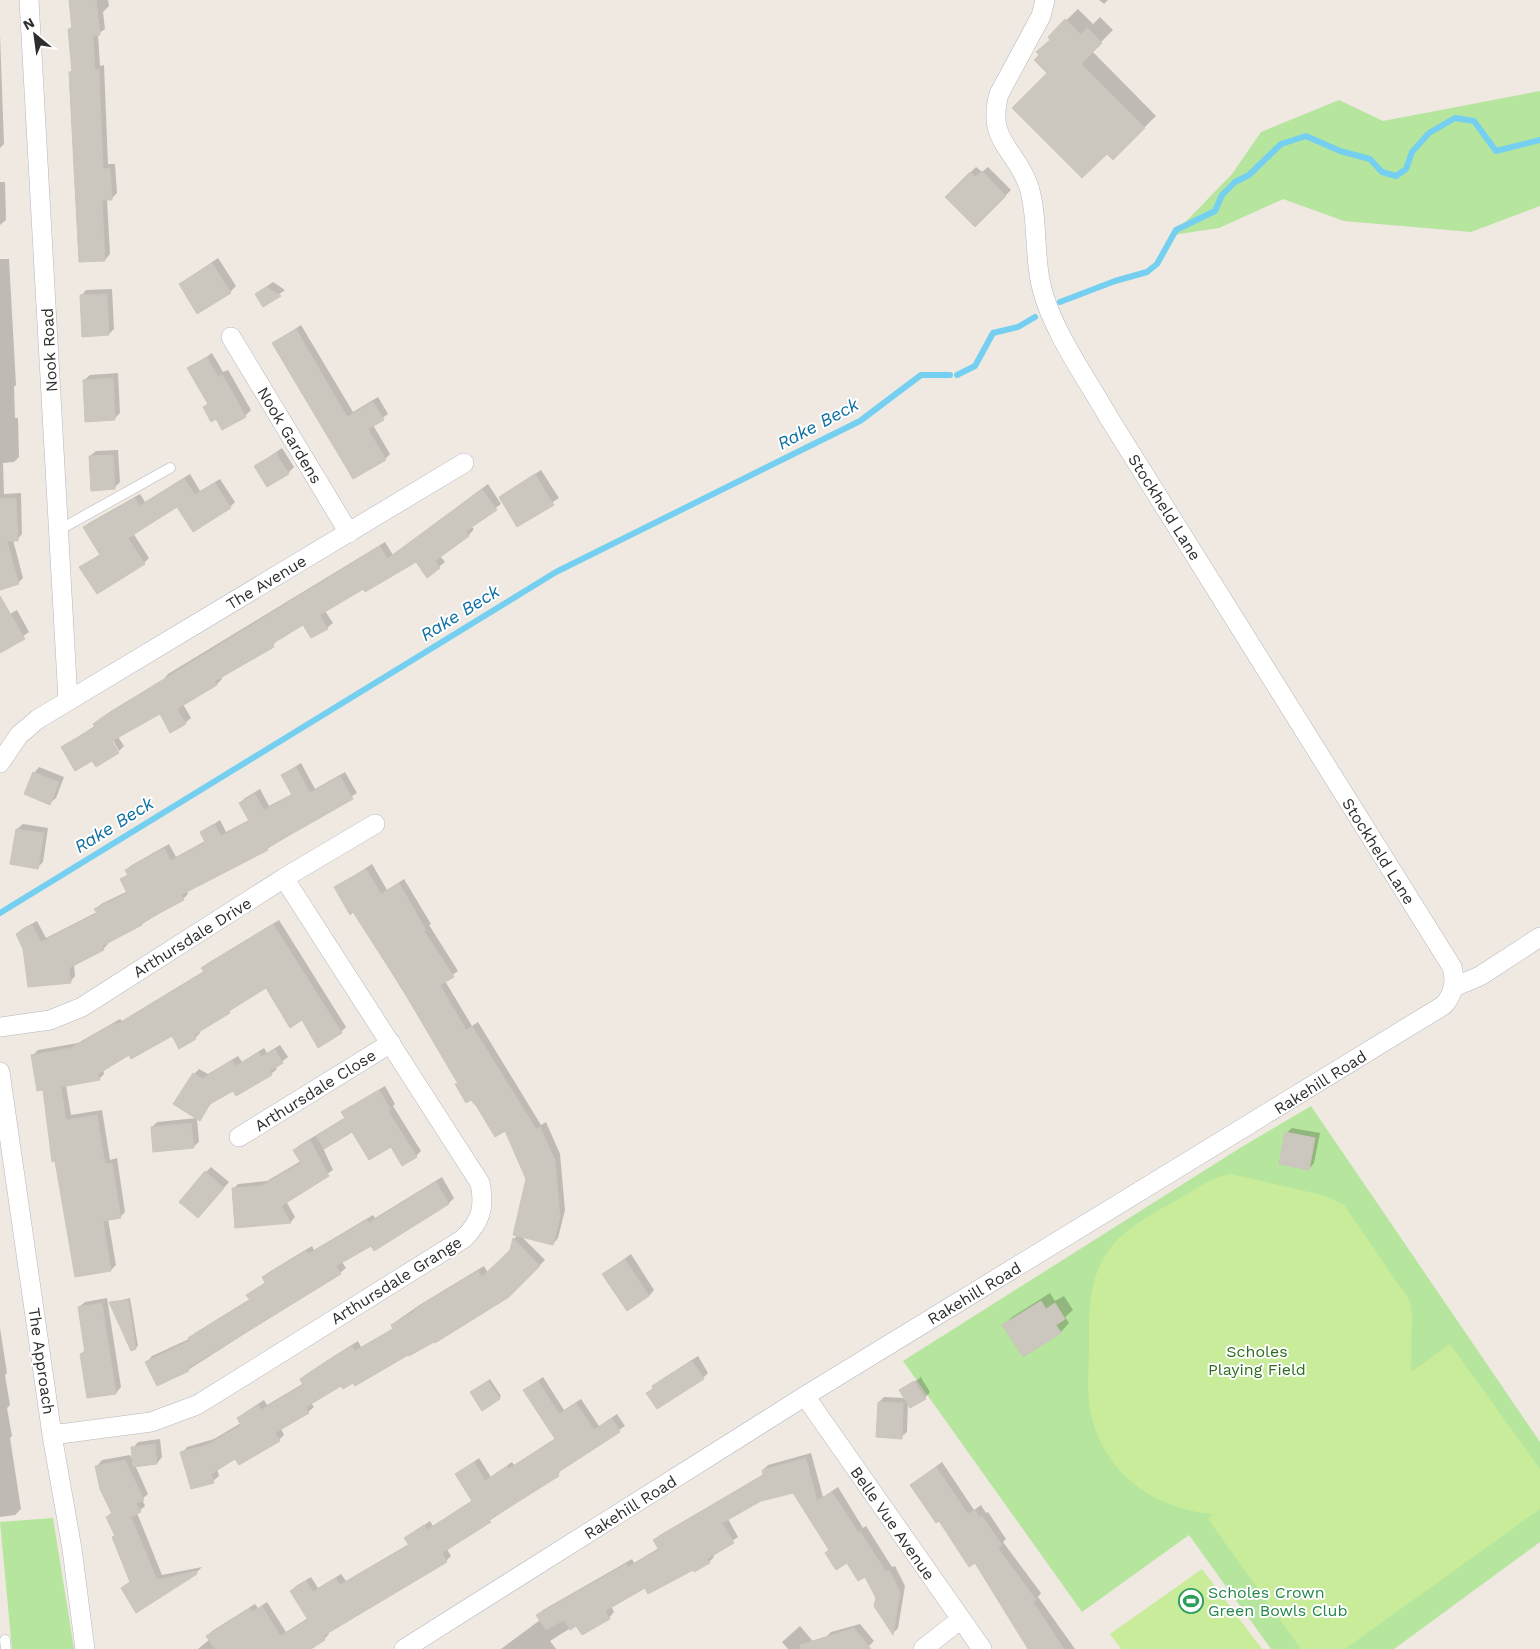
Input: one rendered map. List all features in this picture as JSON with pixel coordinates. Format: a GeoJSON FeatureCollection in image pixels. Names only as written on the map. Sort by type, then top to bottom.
{"type":"FeatureCollection","features":[{"type":"Feature","properties":{"kind":"street","name":"Nook Road"},"geometry":{"type":"LineString","coordinates":[[30,0],[68,701]]}},
{"type":"Feature","properties":{"kind":"street","name":"Stockheld Lane"},"geometry":{"type":"LineString","coordinates":[[1045,0],[1041,16],[998,94],[995,107],[995,121],[998,135],[1018,164],[1028,186],[1035,214],[1035,250],[1042,290],[1055,325],[1109,418],[1452,966],[1454,987]]}},
{"type":"Feature","properties":{"kind":"street","name":"Nook Gardens"},"geometry":{"type":"LineString","coordinates":[[232,337],[349,533]]}},
{"type":"Feature","properties":{"kind":"street","name":"The Avenue"},"geometry":{"type":"LineString","coordinates":[[68,701],[464,464]]}},
{"type":"Feature","properties":{"kind":"street"},"geometry":{"type":"LineString","coordinates":[[0,763],[19,735],[38,719],[68,701]]}},
{"type":"Feature","properties":{"kind":"street","name":"Arthursdale Drive"},"geometry":{"type":"LineString","coordinates":[[0,1027],[50,1020],[82,1007],[284,878],[374,824]]}},
{"type":"Feature","properties":{"kind":"street","name":"Arthursdale Grange"},"geometry":{"type":"LineString","coordinates":[[52,1435],[151,1422],[197,1405],[455,1244],[474,1228],[482,1214],[484,1198],[480,1183],[284,878]]}},
{"type":"Feature","properties":{"kind":"street"},"geometry":{"type":"LineString","coordinates":[[1454,987],[1480,976],[1540,937]]}},
{"type":"Feature","properties":{"kind":"street","name":"Rakehill Road"},"geometry":{"type":"LineString","coordinates":[[404,1649],[805,1396],[1444,1005],[1451,997],[1454,987]]}},
{"type":"Feature","properties":{"kind":"street","name":"Arthursdale Close"},"geometry":{"type":"LineString","coordinates":[[239,1138],[391,1043]]}},
{"type":"Feature","properties":{"kind":"street","name":"The Approach"},"geometry":{"type":"LineString","coordinates":[[0,1072],[52,1435],[72,1549],[84,1649]]}},
{"type":"Feature","properties":{"kind":"street","name":"Belle Vue Avenue"},"geometry":{"type":"LineString","coordinates":[[805,1396],[982,1649]]}},
{"type":"Feature","properties":{"kind":"street"},"geometry":{"type":"LineString","coordinates":[[923,1649],[961,1619]]}},
{"type":"Feature","properties":{"kind":"lane"},"geometry":{"type":"LineString","coordinates":[[59,530],[170,468]]}},
{"type":"Feature","properties":{"kind":"green space"},"geometry":{"type":"Polygon","coordinates":[[[1540,91],[1540,206],[1471,232],[1344,221],[1283,199],[1219,228],[1173,235],[1232,174],[1261,132],[1339,100],[1383,121],[1540,91]]]}},
{"type":"Feature","properties":{"kind":"green space","name":"Scholes Playing Field"},"geometry":{"type":"Polygon","coordinates":[[[1311,1106],[1540,1442],[1540,1542],[1394,1649],[1271,1649],[1189,1535],[1082,1612],[903,1361],[1240,1148],[1311,1106]]]}},
{"type":"Feature","properties":{"kind":"green space","name":"Scholes Playing Field"},"geometry":{"type":"Polygon","coordinates":[[[1231,1174],[1326,1196],[1344,1205],[1410,1301],[1412,1313],[1411,1372],[1450,1344],[1540,1469],[1540,1509],[1345,1649],[1301,1649],[1208,1519],[1213,1514],[1171,1505],[1135,1485],[1120,1471],[1107,1454],[1098,1435],[1089,1406],[1089,1313],[1094,1282],[1102,1261],[1116,1241],[1145,1218],[1203,1184],[1231,1174]]]}},
{"type":"Feature","properties":{"kind":"green space"},"geometry":{"type":"Polygon","coordinates":[[[53,1518],[74,1649],[12,1649],[0,1522],[53,1518]]]}},
{"type":"Feature","properties":{"kind":"green space","name":"Scholes Crown Green Bowls Club"},"geometry":{"type":"Polygon","coordinates":[[[1202,1569],[1262,1649],[1121,1649],[1110,1634],[1202,1569]]]}},
{"type":"Feature","properties":{"kind":"building"},"geometry":{"type":"Polygon","coordinates":[[[69,0],[96,0],[100,35],[93,36],[95,70],[99,70],[103,169],[110,168],[112,200],[102,200],[105,261],[79,262],[69,72],[72,72],[68,29],[72,29],[69,0]]]}},
{"type":"Feature","properties":{"kind":"building"},"geometry":{"type":"Polygon","coordinates":[[[1065,19],[1081,35],[1087,28],[1102,43],[1081,64],[1145,128],[1113,160],[1107,154],[1082,178],[1012,108],[1047,73],[1034,60],[1039,55],[1036,52],[1050,40],[1048,37],[1065,19]]]}},
{"type":"Feature","properties":{"kind":"building"},"geometry":{"type":"Polygon","coordinates":[[[982,171],[1006,196],[975,227],[945,197],[970,172],[975,177],[982,171]]]}},
{"type":"Feature","properties":{"kind":"building"},"geometry":{"type":"Polygon","coordinates":[[[212,263],[231,293],[197,314],[179,284],[212,263]]]}},
{"type":"Feature","properties":{"kind":"building"},"geometry":{"type":"Polygon","coordinates":[[[266,287],[281,296],[263,307],[255,294],[266,287]]]}},
{"type":"Feature","properties":{"kind":"building"},"geometry":{"type":"Polygon","coordinates":[[[107,294],[109,335],[82,337],[80,295],[107,294]]]}},
{"type":"Feature","properties":{"kind":"building"},"geometry":{"type":"Polygon","coordinates":[[[296,329],[347,417],[373,402],[384,420],[368,429],[386,460],[353,479],[272,343],[296,329]]]}},
{"type":"Feature","properties":{"kind":"building"},"geometry":{"type":"Polygon","coordinates":[[[207,357],[218,377],[222,374],[246,417],[222,430],[216,419],[211,422],[203,407],[208,404],[187,368],[207,357]]]}},
{"type":"Feature","properties":{"kind":"building"},"geometry":{"type":"Polygon","coordinates":[[[113,378],[115,420],[85,422],[83,380],[113,378]]]}},
{"type":"Feature","properties":{"kind":"building"},"geometry":{"type":"Polygon","coordinates":[[[276,453],[289,474],[267,487],[254,466],[276,453]]]}},
{"type":"Feature","properties":{"kind":"building"},"geometry":{"type":"Polygon","coordinates":[[[113,455],[115,489],[91,491],[89,456],[113,455]]]}},
{"type":"Feature","properties":{"kind":"building"},"geometry":{"type":"Polygon","coordinates":[[[535,474],[554,505],[517,527],[499,497],[535,474]]]}},
{"type":"Feature","properties":{"kind":"building"},"geometry":{"type":"Polygon","coordinates":[[[184,478],[195,495],[215,483],[231,508],[193,532],[177,507],[128,538],[145,564],[97,594],[79,567],[100,555],[83,527],[135,498],[140,506],[184,478]]]}},
{"type":"Feature","properties":{"kind":"building"},"geometry":{"type":"Polygon","coordinates":[[[482,489],[497,510],[466,531],[469,536],[435,561],[440,568],[427,578],[416,562],[365,592],[363,589],[320,615],[328,629],[311,638],[303,625],[272,644],[274,647],[215,681],[217,685],[177,709],[186,724],[170,733],[160,714],[112,741],[119,753],[96,767],[92,761],[75,771],[61,747],[95,727],[93,724],[104,716],[380,546],[387,559],[482,489]]]}},
{"type":"Feature","properties":{"kind":"building"},"geometry":{"type":"Polygon","coordinates":[[[16,498],[18,541],[7,541],[19,584],[0,590],[0,499],[16,498]]]}},
{"type":"Feature","properties":{"kind":"building"},"geometry":{"type":"Polygon","coordinates":[[[0,596],[25,639],[0,653],[0,596]]]}},
{"type":"Feature","properties":{"kind":"building"},"geometry":{"type":"Polygon","coordinates":[[[296,767],[310,793],[340,776],[353,799],[267,848],[268,850],[181,895],[184,900],[102,946],[104,950],[69,968],[71,983],[28,987],[23,949],[16,934],[32,925],[41,942],[97,913],[94,909],[127,893],[120,879],[128,875],[125,870],[164,848],[171,861],[205,842],[200,832],[214,824],[221,836],[249,821],[239,803],[255,794],[264,810],[292,795],[281,775],[296,767]]]}},
{"type":"Feature","properties":{"kind":"building"},"geometry":{"type":"Polygon","coordinates":[[[33,772],[59,782],[50,805],[24,794],[33,772]]]}},
{"type":"Feature","properties":{"kind":"building"},"geometry":{"type":"Polygon","coordinates":[[[16,829],[44,833],[38,869],[10,864],[16,829]]]}},
{"type":"Feature","properties":{"kind":"building"},"geometry":{"type":"Polygon","coordinates":[[[366,869],[381,894],[399,883],[426,930],[424,931],[454,977],[440,985],[466,1030],[472,1026],[536,1129],[540,1127],[555,1160],[560,1217],[553,1245],[513,1235],[526,1179],[505,1131],[495,1137],[477,1107],[471,1100],[466,1103],[455,1084],[458,1083],[403,990],[353,912],[350,915],[334,887],[366,869]]]}},
{"type":"Feature","properties":{"kind":"building"},"geometry":{"type":"Polygon","coordinates":[[[273,924],[342,1033],[318,1048],[302,1020],[290,1028],[266,988],[194,1035],[196,1039],[179,1049],[172,1036],[131,1059],[129,1055],[98,1074],[100,1080],[61,1087],[66,1120],[97,1115],[105,1164],[112,1163],[121,1218],[103,1221],[111,1271],[75,1277],[55,1161],[52,1162],[43,1090],[37,1091],[31,1055],[71,1048],[115,1023],[116,1025],[204,972],[201,968],[273,924]]]}},
{"type":"Feature","properties":{"kind":"building"},"geometry":{"type":"Polygon","coordinates":[[[275,1049],[283,1063],[270,1071],[272,1075],[236,1096],[233,1091],[210,1104],[200,1121],[173,1104],[193,1073],[202,1079],[232,1060],[236,1066],[259,1052],[261,1057],[275,1049]]]}},
{"type":"Feature","properties":{"kind":"building"},"geometry":{"type":"Polygon","coordinates":[[[379,1090],[391,1110],[388,1111],[417,1157],[402,1166],[391,1147],[369,1160],[352,1132],[324,1149],[316,1136],[345,1118],[341,1112],[379,1090]]]}},
{"type":"Feature","properties":{"kind":"building"},"geometry":{"type":"Polygon","coordinates":[[[191,1123],[194,1148],[153,1152],[151,1127],[191,1123]]]}},
{"type":"Feature","properties":{"kind":"building"},"geometry":{"type":"Polygon","coordinates":[[[1285,1132],[1315,1138],[1309,1170],[1279,1164],[1285,1132]]]}},
{"type":"Feature","properties":{"kind":"building"},"geometry":{"type":"Polygon","coordinates":[[[310,1140],[329,1176],[281,1206],[291,1223],[235,1228],[232,1188],[261,1186],[301,1163],[293,1150],[310,1140]]]}},
{"type":"Feature","properties":{"kind":"building"},"geometry":{"type":"Polygon","coordinates":[[[205,1171],[224,1188],[198,1218],[179,1202],[205,1171]]]}},
{"type":"Feature","properties":{"kind":"building"},"geometry":{"type":"Polygon","coordinates":[[[436,1182],[449,1204],[374,1251],[371,1246],[336,1266],[341,1274],[188,1368],[189,1371],[157,1386],[145,1362],[189,1341],[188,1338],[250,1300],[246,1295],[265,1283],[262,1277],[306,1251],[308,1254],[367,1220],[369,1223],[436,1182]]]}},
{"type":"Feature","properties":{"kind":"building"},"geometry":{"type":"Polygon","coordinates":[[[513,1238],[540,1266],[509,1297],[435,1343],[408,1355],[355,1386],[353,1383],[343,1389],[341,1386],[306,1407],[309,1413],[275,1433],[280,1441],[239,1465],[235,1459],[211,1474],[214,1483],[191,1489],[180,1452],[207,1445],[241,1425],[237,1418],[258,1405],[261,1410],[303,1385],[300,1379],[327,1361],[352,1346],[355,1351],[393,1329],[391,1325],[415,1311],[414,1309],[478,1271],[482,1277],[510,1250],[513,1238]]]}},
{"type":"Feature","properties":{"kind":"building"},"geometry":{"type":"Polygon","coordinates":[[[625,1259],[649,1296],[627,1311],[602,1274],[625,1259]]]}},
{"type":"Feature","properties":{"kind":"building"},"geometry":{"type":"Polygon","coordinates":[[[128,1300],[136,1349],[131,1351],[109,1302],[128,1300]]]}},
{"type":"Feature","properties":{"kind":"building"},"geometry":{"type":"Polygon","coordinates":[[[1041,1301],[1046,1309],[1055,1303],[1065,1319],[1056,1325],[1061,1333],[1023,1357],[1002,1325],[1041,1301]]]}},
{"type":"Feature","properties":{"kind":"building"},"geometry":{"type":"Polygon","coordinates":[[[102,1303],[116,1394],[87,1398],[80,1354],[85,1353],[78,1307],[102,1303]]]}},
{"type":"Feature","properties":{"kind":"building"},"geometry":{"type":"Polygon","coordinates":[[[692,1361],[704,1379],[657,1409],[646,1393],[653,1389],[652,1386],[692,1361]]]}},
{"type":"Feature","properties":{"kind":"building"},"geometry":{"type":"Polygon","coordinates":[[[488,1381],[500,1399],[482,1411],[470,1392],[488,1381]]]}},
{"type":"Feature","properties":{"kind":"building"},"geometry":{"type":"Polygon","coordinates":[[[538,1381],[559,1414],[576,1403],[594,1430],[612,1418],[620,1432],[557,1473],[559,1476],[489,1520],[491,1522],[442,1553],[447,1562],[323,1636],[325,1640],[311,1649],[215,1649],[206,1636],[250,1608],[252,1612],[262,1606],[280,1636],[308,1620],[290,1591],[306,1581],[313,1592],[336,1578],[340,1585],[409,1545],[404,1538],[424,1525],[427,1530],[472,1501],[455,1474],[474,1462],[485,1481],[507,1466],[509,1469],[555,1439],[523,1390],[538,1381]]]}},
{"type":"Feature","properties":{"kind":"building"},"geometry":{"type":"Polygon","coordinates":[[[914,1381],[926,1399],[910,1408],[899,1390],[914,1381]]]}},
{"type":"Feature","properties":{"kind":"building"},"geometry":{"type":"Polygon","coordinates":[[[878,1402],[903,1403],[902,1439],[876,1437],[878,1402]]]}},
{"type":"Feature","properties":{"kind":"building"},"geometry":{"type":"Polygon","coordinates":[[[155,1444],[157,1464],[133,1467],[131,1447],[155,1444]]]}},
{"type":"Feature","properties":{"kind":"building"},"geometry":{"type":"Polygon","coordinates":[[[806,1458],[817,1501],[832,1492],[886,1572],[889,1570],[900,1592],[893,1635],[874,1606],[876,1598],[865,1577],[858,1581],[847,1563],[836,1570],[825,1553],[829,1550],[793,1493],[761,1501],[722,1523],[734,1543],[707,1559],[710,1563],[648,1594],[645,1588],[605,1611],[610,1619],[582,1635],[576,1626],[570,1630],[564,1620],[546,1630],[536,1615],[626,1564],[628,1567],[659,1550],[653,1540],[763,1475],[762,1470],[806,1458]]]}},
{"type":"Feature","properties":{"kind":"building"},"geometry":{"type":"Polygon","coordinates":[[[125,1460],[144,1500],[136,1503],[141,1512],[131,1517],[157,1580],[196,1571],[197,1574],[136,1613],[121,1588],[130,1582],[112,1537],[115,1536],[106,1517],[112,1514],[100,1489],[95,1466],[125,1460]]]}},
{"type":"Feature","properties":{"kind":"building"},"geometry":{"type":"Polygon","coordinates":[[[936,1467],[968,1514],[975,1510],[980,1518],[982,1516],[1002,1545],[998,1548],[1036,1600],[1033,1602],[1064,1649],[1028,1649],[975,1563],[969,1567],[939,1521],[936,1523],[910,1485],[936,1467]]]}},
{"type":"Feature","properties":{"kind":"building"},"geometry":{"type":"Polygon","coordinates":[[[854,1628],[871,1649],[800,1649],[800,1645],[854,1628]]]}},
{"type":"Feature","properties":{"kind":"waterway","name":"Rake Beck"},"geometry":{"type":"LineString","coordinates":[[1060,302],[1115,281],[1147,272],[1157,264],[1176,230],[1215,211],[1222,195],[1235,182],[1249,175],[1281,144],[1306,136],[1340,151],[1370,159],[1382,172],[1396,176],[1406,169],[1412,152],[1429,133],[1455,118],[1474,121],[1496,151],[1540,140]]}},
{"type":"Feature","properties":{"kind":"waterway","name":"Rake Beck"},"geometry":{"type":"LineString","coordinates":[[957,375],[975,366],[993,333],[1018,327],[1035,317]]}},
{"type":"Feature","properties":{"kind":"waterway","name":"Rake Beck"},"geometry":{"type":"LineString","coordinates":[[0,913],[556,572],[860,421],[921,375],[950,375]]}},
{"type":"Feature","properties":{"kind":"place","name":"Scholes Crown Green Bowls Club"},"geometry":{"type":"Point","coordinates":[1191,1601]}}]}
